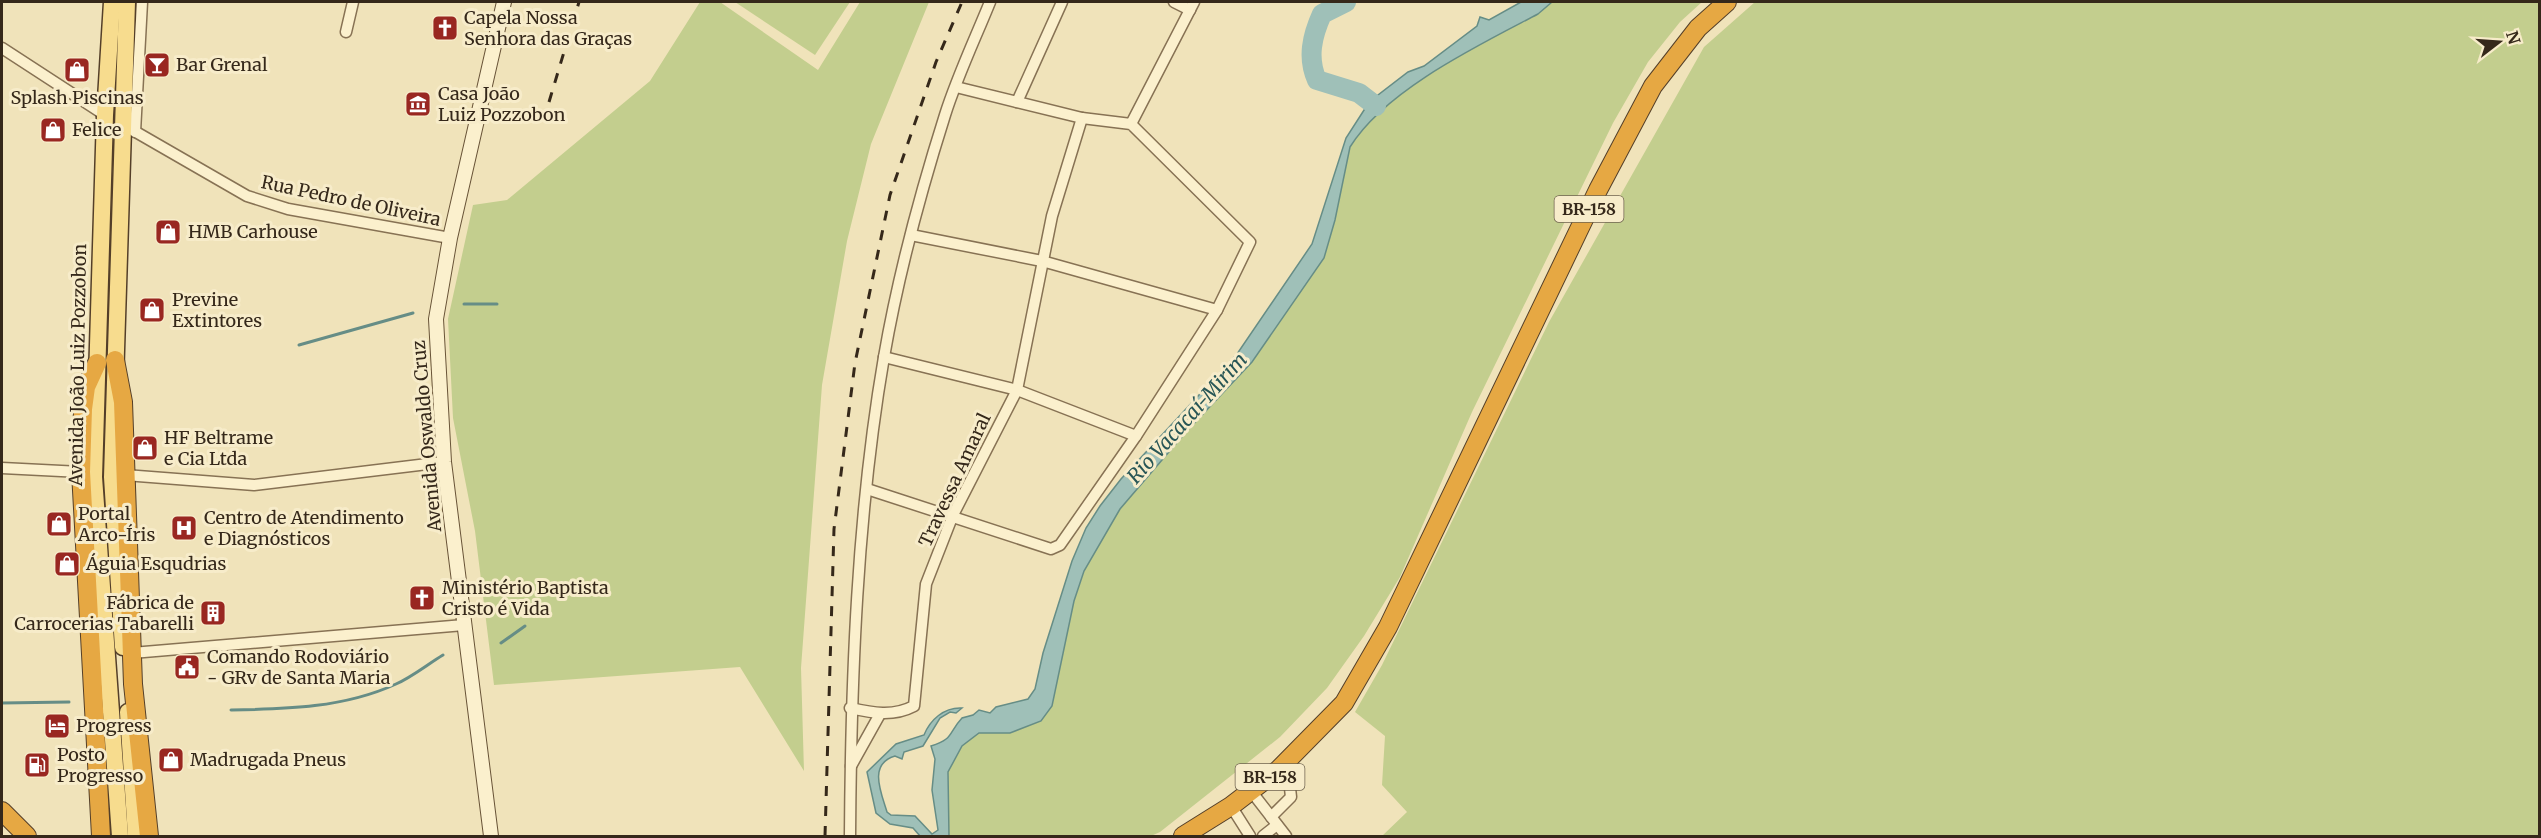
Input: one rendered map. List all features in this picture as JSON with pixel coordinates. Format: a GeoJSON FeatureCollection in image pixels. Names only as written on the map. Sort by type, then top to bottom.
{"type":"FeatureCollection","features":[{"type":"Feature","properties":{"kind":"highway","name":"BR-158"},"geometry":{"type":"LineString","coordinates":[[1183,837],[1231,806],[1278,770],[1344,703],[1388,627],[1598,190],[1653,86],[1698,28],[1726,2]]}},
{"type":"Feature","properties":{"kind":"highway"},"geometry":{"type":"LineString","coordinates":[[101,837],[81,472],[82,410],[86,387],[105,362],[123,402],[132,653],[137,732],[149,837]]}},
{"type":"Feature","properties":{"kind":"highway"},"geometry":{"type":"LineString","coordinates":[[2,811],[29,835]]}},
{"type":"Feature","properties":{"kind":"highway"},"geometry":{"type":"LineString","coordinates":[[85,837],[99,814]]}},
{"type":"Feature","properties":{"kind":"main road","name":"Avenida João Luiz Pozzobon"},"geometry":{"type":"LineString","coordinates":[[112,2],[105,115],[105,362],[136,837]]}},
{"type":"Feature","properties":{"kind":"main road","name":"Avenida João Luiz Pozzobon"},"geometry":{"type":"LineString","coordinates":[[120,837],[94,477],[129,128],[127,2]]}},
{"type":"Feature","properties":{"kind":"street"},"geometry":{"type":"LineString","coordinates":[[129,128],[142,2]]}},
{"type":"Feature","properties":{"kind":"street"},"geometry":{"type":"LineString","coordinates":[[346,32],[353,2]]}},
{"type":"Feature","properties":{"kind":"street","name":"Avenida Oswaldo Cruz"},"geometry":{"type":"LineString","coordinates":[[491,837],[444,462],[436,319],[450,238],[504,2]]}},
{"type":"Feature","properties":{"kind":"street"},"geometry":{"type":"LineString","coordinates":[[850,837],[850,708],[867,489],[884,357],[911,235],[945,114],[990,2]]}},
{"type":"Feature","properties":{"kind":"street"},"geometry":{"type":"LineString","coordinates":[[1017,102],[1062,2]]}},
{"type":"Feature","properties":{"kind":"street"},"geometry":{"type":"LineString","coordinates":[[1131,124],[1192,6],[1174,2]]}},
{"type":"Feature","properties":{"kind":"street"},"geometry":{"type":"LineString","coordinates":[[2,48],[105,115]]}},
{"type":"Feature","properties":{"kind":"street"},"geometry":{"type":"LineString","coordinates":[[867,489],[1052,549],[1060,545],[1136,436],[1217,310],[1250,242],[1131,124],[1082,118],[956,87]]}},
{"type":"Feature","properties":{"kind":"street","name":"Travessa Amaral"},"geometry":{"type":"LineString","coordinates":[[850,708],[880,714],[902,712],[915,706],[926,584],[953,515],[1017,390],[1052,216],[1082,118]]}},
{"type":"Feature","properties":{"kind":"street","name":"Rua Pedro de Oliveira"},"geometry":{"type":"LineString","coordinates":[[129,128],[247,196],[288,209],[450,238]]}},
{"type":"Feature","properties":{"kind":"street"},"geometry":{"type":"LineString","coordinates":[[911,235],[1042,261],[1217,310]]}},
{"type":"Feature","properties":{"kind":"street"},"geometry":{"type":"LineString","coordinates":[[884,357],[1017,390],[1136,436]]}},
{"type":"Feature","properties":{"kind":"street"},"geometry":{"type":"LineString","coordinates":[[125,475],[254,485],[444,462]]}},
{"type":"Feature","properties":{"kind":"street"},"geometry":{"type":"LineString","coordinates":[[2,468],[81,472]]}},
{"type":"Feature","properties":{"kind":"street"},"geometry":{"type":"LineString","coordinates":[[132,653],[464,625]]}},
{"type":"Feature","properties":{"kind":"street"},"geometry":{"type":"LineString","coordinates":[[850,767],[880,714]]}},
{"type":"Feature","properties":{"kind":"street"},"geometry":{"type":"LineString","coordinates":[[1263,837],[1291,797],[1290,788],[1278,770]]}},
{"type":"Feature","properties":{"kind":"street"},"geometry":{"type":"LineString","coordinates":[[1251,791],[1287,837]]}},
{"type":"Feature","properties":{"kind":"street"},"geometry":{"type":"LineString","coordinates":[[1231,806],[1250,837]]}},
{"type":"Feature","properties":{"kind":"green space"},"geometry":{"type":"Polygon","coordinates":[[[700,2],[720,2],[818,70],[860,2],[929,2],[871,144],[847,241],[822,385],[801,668],[804,771],[740,667],[494,685],[475,531],[453,418],[448,319],[473,205],[507,200],[650,81],[700,2]]]}},
{"type":"Feature","properties":{"kind":"green space"},"geometry":{"type":"Polygon","coordinates":[[[735,2],[850,2],[815,55],[735,2]]]}},
{"type":"Feature","properties":{"kind":"green space"},"geometry":{"type":"Polygon","coordinates":[[[1552,2],[1702,2],[1680,22],[1648,62],[1613,123],[1472,412],[1400,577],[1364,636],[1327,688],[1280,737],[1160,832],[1151,836],[949,836],[948,772],[962,746],[978,733],[1010,733],[1052,706],[1074,601],[1084,571],[1120,509],[1186,432],[1252,362],[1335,220],[1350,147],[1366,126],[1409,88],[1462,55],[1538,14],[1552,2]]]}},
{"type":"Feature","properties":{"kind":"green space"},"geometry":{"type":"Polygon","coordinates":[[[1755,2],[2539,2],[2539,836],[1382,836],[1407,812],[1382,785],[1385,736],[1355,712],[1382,665],[1549,322],[1704,47],[1755,2]]]}},
{"type":"Feature","properties":{"kind":"water","name":"Rio Vacacaí-Mirim"},"geometry":{"type":"Polygon","coordinates":[[[1521,2],[1552,2],[1538,14],[1462,55],[1409,88],[1366,126],[1350,147],[1335,220],[1324,258],[1252,362],[1186,432],[1120,509],[1084,571],[1074,601],[1052,706],[1041,721],[1010,733],[979,733],[962,746],[948,772],[949,836],[920,836],[913,828],[890,824],[876,813],[867,772],[896,744],[924,735],[938,716],[955,708],[962,708],[956,713],[950,712],[940,718],[923,746],[904,752],[902,759],[895,756],[887,760],[879,772],[880,788],[887,812],[891,815],[915,816],[932,834],[938,830],[932,790],[935,759],[931,746],[944,741],[962,718],[973,715],[979,710],[990,713],[996,707],[1028,699],[1035,689],[1043,653],[1072,561],[1086,528],[1121,479],[1237,354],[1312,244],[1346,138],[1366,107],[1364,99],[1374,98],[1408,72],[1424,66],[1477,26],[1480,17],[1489,20],[1521,2]]]}},
{"type":"Feature","properties":{"kind":"waterway"},"geometry":{"type":"LineString","coordinates":[[1346,2],[1322,14],[1312,47],[1314,72],[1317,80],[1359,93],[1376,106]]}},
{"type":"Feature","properties":{"kind":"waterway"},"geometry":{"type":"LineString","coordinates":[[464,304],[497,304]]}},
{"type":"Feature","properties":{"kind":"waterway"},"geometry":{"type":"LineString","coordinates":[[299,345],[413,313]]}},
{"type":"Feature","properties":{"kind":"waterway"},"geometry":{"type":"LineString","coordinates":[[501,643],[525,626]]}},
{"type":"Feature","properties":{"kind":"waterway"},"geometry":{"type":"LineString","coordinates":[[231,710],[315,706],[356,698],[402,681],[443,655]]}},
{"type":"Feature","properties":{"kind":"waterway"},"geometry":{"type":"LineString","coordinates":[[2,703],[69,702]]}},
{"type":"Feature","properties":{"kind":"railway"},"geometry":{"type":"LineString","coordinates":[[549,102],[579,2]]}},
{"type":"Feature","properties":{"kind":"railway"},"geometry":{"type":"LineString","coordinates":[[825,836],[834,529],[855,363],[890,195],[936,62],[962,2]]}},
{"type":"Feature","properties":{"kind":"place","name":"Capela Nossa Senhora das Graças"},"geometry":{"type":"Point","coordinates":[445,28]}},
{"type":"Feature","properties":{"kind":"place","name":"Bar Grenal"},"geometry":{"type":"Point","coordinates":[157,65]}},
{"type":"Feature","properties":{"kind":"place","name":"Splash Piscinas"},"geometry":{"type":"Point","coordinates":[77,70]}},
{"type":"Feature","properties":{"kind":"place","name":"Casa João Luiz Pozzobon"},"geometry":{"type":"Point","coordinates":[418,104]}},
{"type":"Feature","properties":{"kind":"place","name":"Felice"},"geometry":{"type":"Point","coordinates":[53,130]}},
{"type":"Feature","properties":{"kind":"place","name":"HMB Carhouse"},"geometry":{"type":"Point","coordinates":[168,232]}},
{"type":"Feature","properties":{"kind":"place","name":"Previne Extintores"},"geometry":{"type":"Point","coordinates":[152,310]}},
{"type":"Feature","properties":{"kind":"place","name":"HF Beltrame e Cia Ltda"},"geometry":{"type":"Point","coordinates":[145,448]}},
{"type":"Feature","properties":{"kind":"place","name":"Portal Arco-Íris"},"geometry":{"type":"Point","coordinates":[59,524]}},
{"type":"Feature","properties":{"kind":"place","name":"Centro de Atendimento e Diagnósticos"},"geometry":{"type":"Point","coordinates":[184,528]}},
{"type":"Feature","properties":{"kind":"place","name":"Águia Esqudrias"},"geometry":{"type":"Point","coordinates":[67,564]}},
{"type":"Feature","properties":{"kind":"place","name":"Ministério Baptista Cristo é Vida"},"geometry":{"type":"Point","coordinates":[422,598]}},
{"type":"Feature","properties":{"kind":"place","name":"Fábrica de Carrocerias Tabarelli"},"geometry":{"type":"Point","coordinates":[213,613]}},
{"type":"Feature","properties":{"kind":"place","name":"Comando Rodoviário - GRv de Santa Maria"},"geometry":{"type":"Point","coordinates":[187,667]}},
{"type":"Feature","properties":{"kind":"place","name":"Progress"},"geometry":{"type":"Point","coordinates":[57,726]}},
{"type":"Feature","properties":{"kind":"place","name":"Madrugada Pneus"},"geometry":{"type":"Point","coordinates":[171,760]}},
{"type":"Feature","properties":{"kind":"place","name":"Posto Progresso"},"geometry":{"type":"Point","coordinates":[37,765]}}]}
